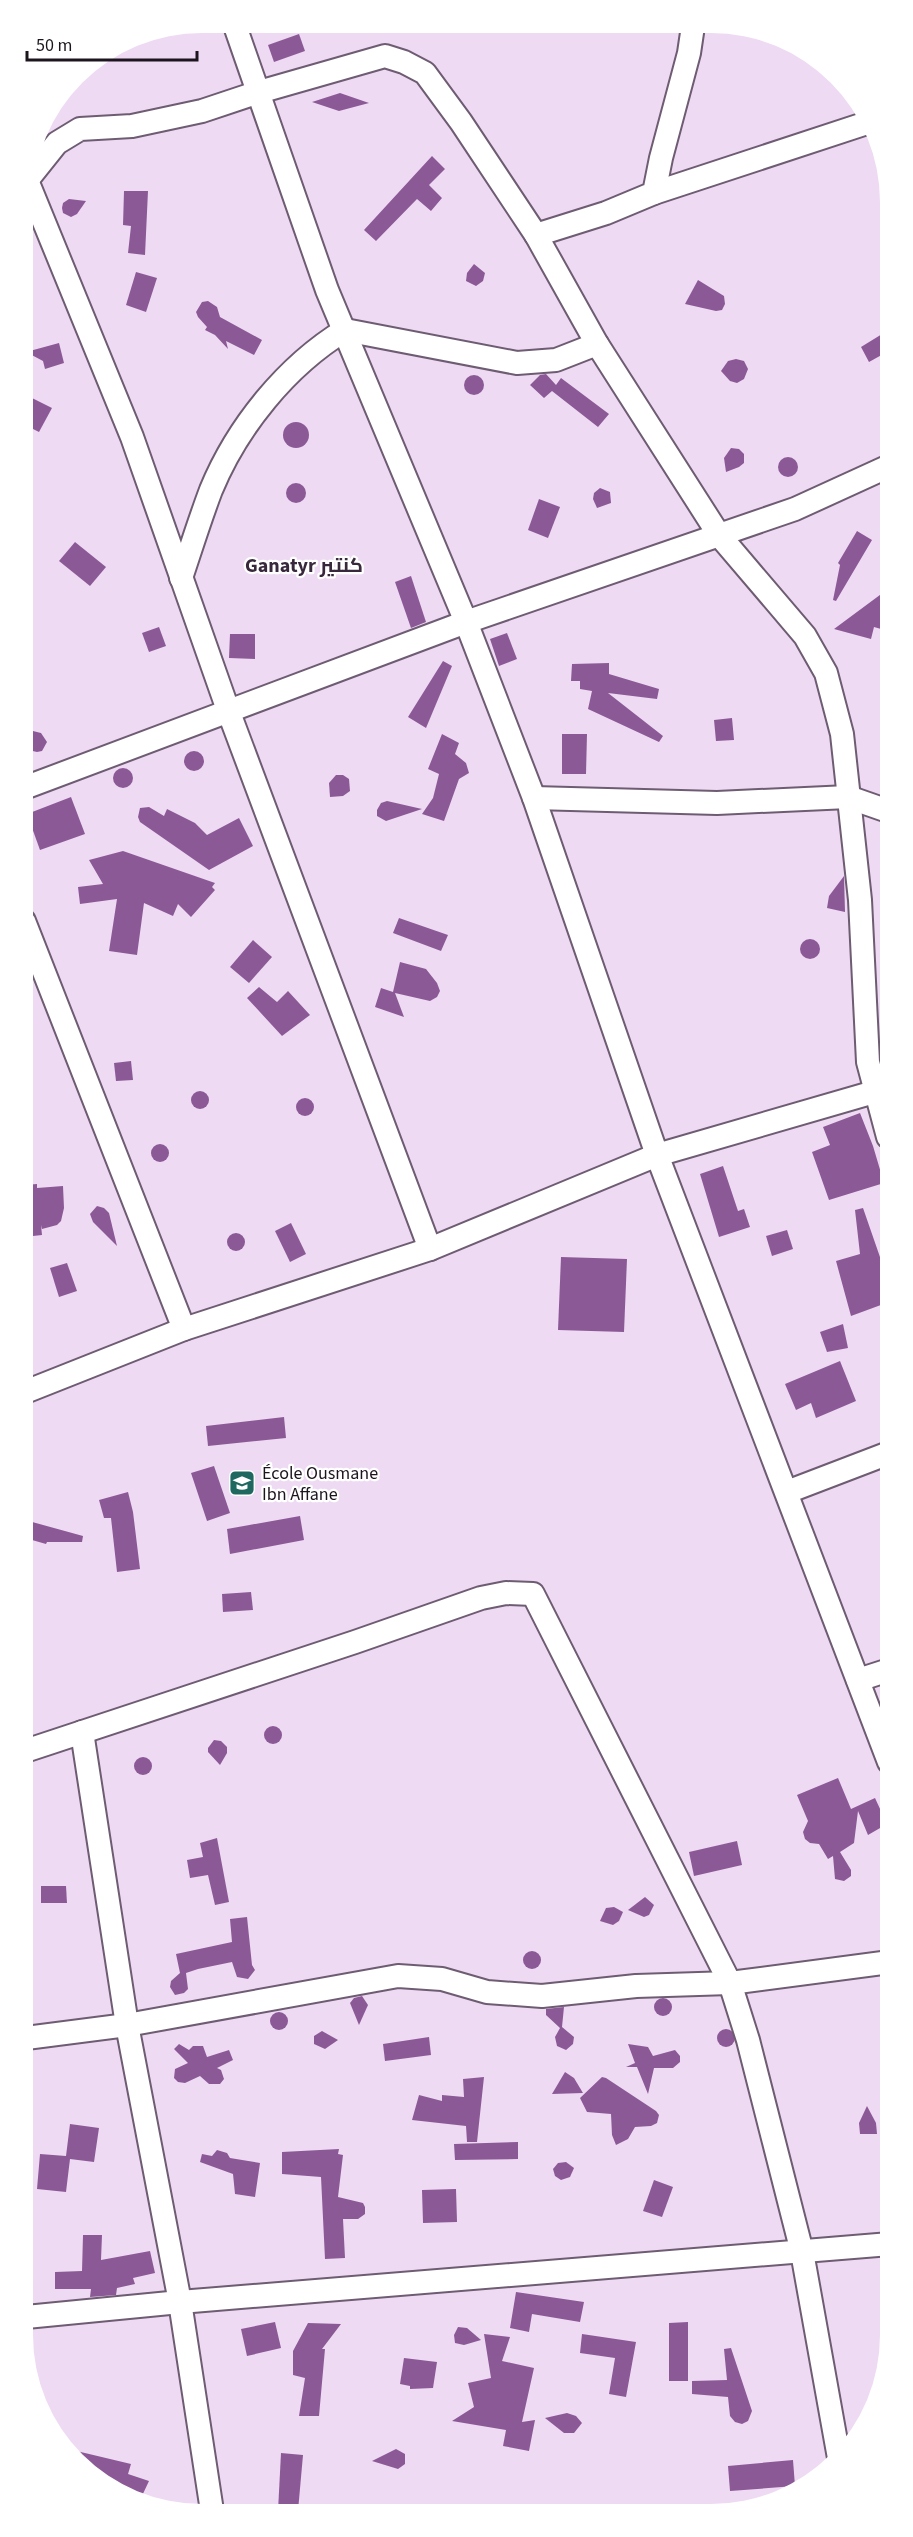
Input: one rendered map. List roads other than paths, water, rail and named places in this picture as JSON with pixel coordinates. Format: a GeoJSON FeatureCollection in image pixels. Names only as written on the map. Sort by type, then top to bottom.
{"type":"FeatureCollection","features":[{"type":"Feature","properties":{"kind":"street"},"geometry":{"type":"LineString","coordinates":[[238,33],[327,290],[465,622],[534,798],[657,1155],[880,1738]]}},
{"type":"Feature","properties":{"kind":"street"},"geometry":{"type":"LineString","coordinates":[[654,193],[692,33]]}},
{"type":"Feature","properties":{"kind":"street"},"geometry":{"type":"LineString","coordinates":[[37,167],[57,143],[80,129],[132,126],[190,114],[385,56],[424,73],[461,122],[536,235],[597,344],[719,535],[805,636],[826,673],[842,734],[860,900],[868,1062],[880,1087]]}},
{"type":"Feature","properties":{"kind":"street"},"geometry":{"type":"LineString","coordinates":[[536,235],[606,213],[654,193],[862,125]]}},
{"type":"Feature","properties":{"kind":"street"},"geometry":{"type":"LineString","coordinates":[[33,197],[132,437],[228,710],[430,1249]]}},
{"type":"Feature","properties":{"kind":"street"},"geometry":{"type":"LineString","coordinates":[[181,578],[212,488],[245,426],[288,376],[331,338],[345,330],[517,363],[556,360],[597,344]]}},
{"type":"Feature","properties":{"kind":"street"},"geometry":{"type":"LineString","coordinates":[[33,785],[465,622],[795,509],[880,470]]}},
{"type":"Feature","properties":{"kind":"street"},"geometry":{"type":"LineString","coordinates":[[534,798],[717,803],[848,797],[880,808]]}},
{"type":"Feature","properties":{"kind":"street"},"geometry":{"type":"LineString","coordinates":[[33,944],[184,1329]]}},
{"type":"Feature","properties":{"kind":"street"},"geometry":{"type":"LineString","coordinates":[[33,1389],[184,1329],[430,1249],[657,1155],[880,1092]]}},
{"type":"Feature","properties":{"kind":"street"},"geometry":{"type":"LineString","coordinates":[[787,1492],[880,1457]]}},
{"type":"Feature","properties":{"kind":"street"},"geometry":{"type":"LineString","coordinates":[[33,1748],[356,1642],[481,1598],[506,1593],[533,1594],[730,1983],[748,2040],[801,2252],[838,2446]]}},
{"type":"Feature","properties":{"kind":"street"},"geometry":{"type":"LineString","coordinates":[[858,1680],[880,1673]]}},
{"type":"Feature","properties":{"kind":"street"},"geometry":{"type":"LineString","coordinates":[[82,1732],[127,2025],[180,2302],[211,2504]]}},
{"type":"Feature","properties":{"kind":"street"},"geometry":{"type":"LineString","coordinates":[[33,2037],[127,2025],[398,1976],[442,1979],[487,1992],[542,1996],[636,1986],[730,1983],[880,1963]]}},
{"type":"Feature","properties":{"kind":"street"},"geometry":{"type":"LineString","coordinates":[[33,2316],[180,2302],[880,2245]]}},
{"type":"Feature","properties":{"kind":"place","name":"École Ousmane Ibn Affane"},"geometry":{"type":"Point","coordinates":[242,1483]}},
{"type":"Feature","properties":{"kind":"district","name":"Ganatyr كنتير"},"geometry":{"type":"Point","coordinates":[304,566]}}]}
